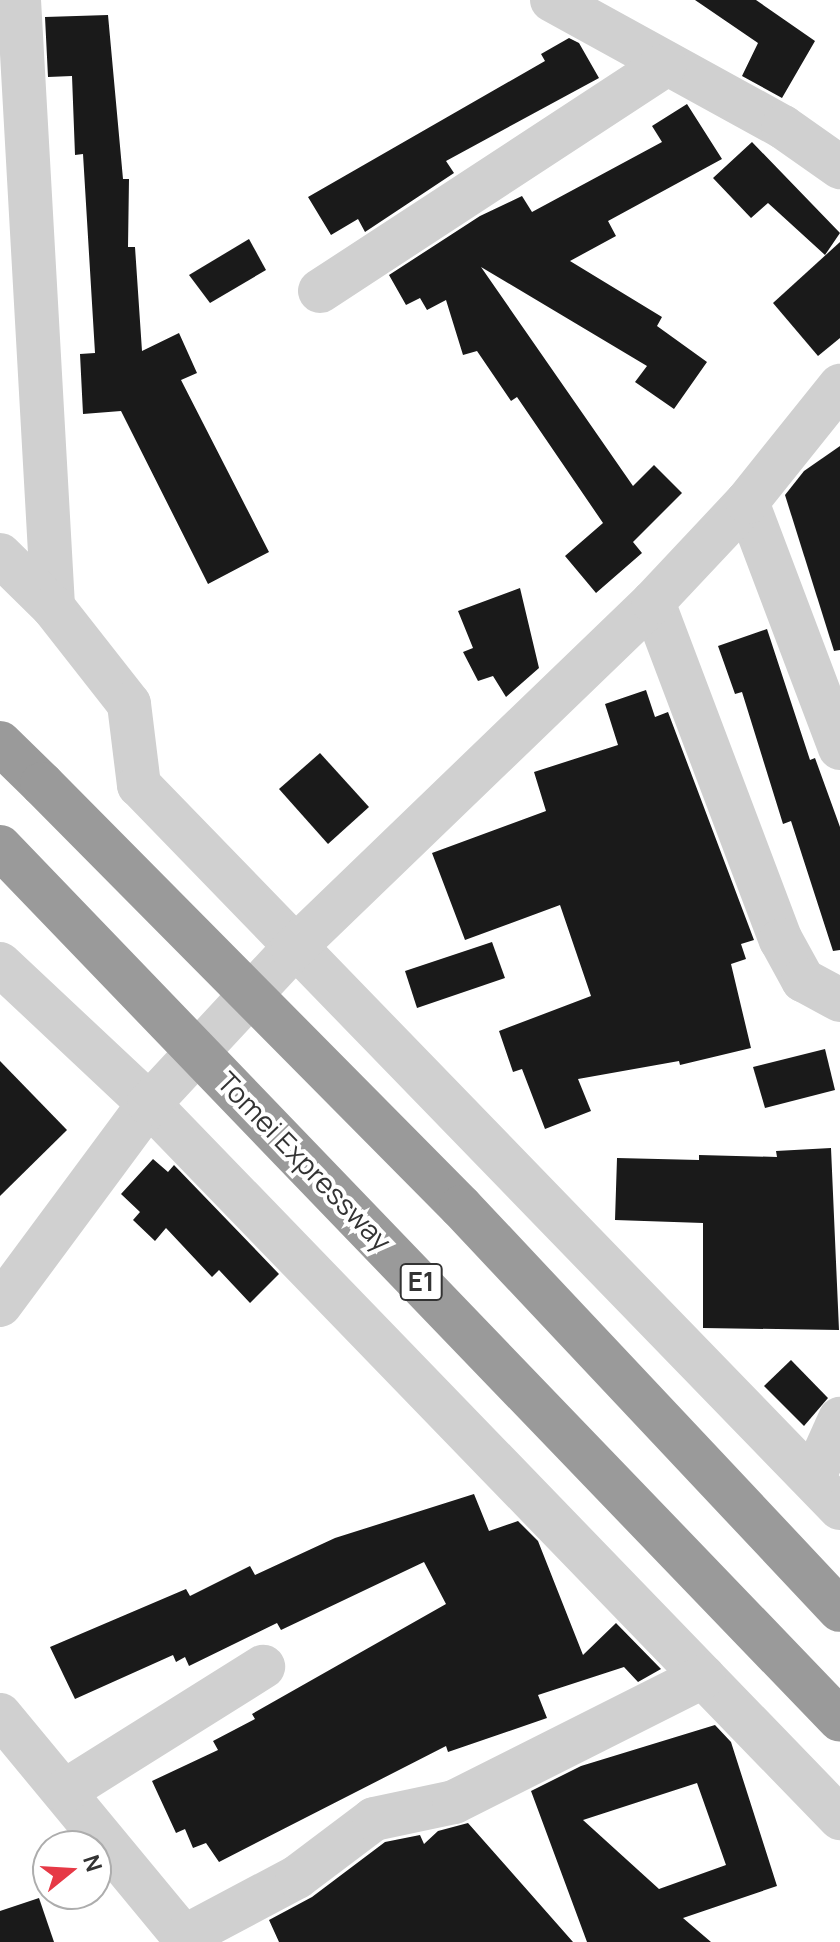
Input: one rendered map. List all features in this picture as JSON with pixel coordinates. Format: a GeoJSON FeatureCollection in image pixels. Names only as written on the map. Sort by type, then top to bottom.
{"type":"FeatureCollection","features":[{"type":"Feature","properties":{"kind":"highway"},"geometry":{"type":"LineString","coordinates":[[0,743],[461,1207],[840,1610]]}},
{"type":"Feature","properties":{"kind":"highway","name":"Tomei Expressway"},"geometry":{"type":"LineString","coordinates":[[0,847],[840,1720]]}},
{"type":"Feature","properties":{"kind":"street"},"geometry":{"type":"LineString","coordinates":[[19,0],[53,607]]}},
{"type":"Feature","properties":{"kind":"street"},"geometry":{"type":"LineString","coordinates":[[552,0],[665,65],[783,127],[840,167]]}},
{"type":"Feature","properties":{"kind":"street"},"geometry":{"type":"LineString","coordinates":[[320,291],[665,65]]}},
{"type":"Feature","properties":{"kind":"street"},"geometry":{"type":"LineString","coordinates":[[0,1305],[149,1104],[293,949],[653,602],[747,502],[840,386]]}},
{"type":"Feature","properties":{"kind":"street"},"geometry":{"type":"LineString","coordinates":[[747,502],[840,748]]}},
{"type":"Feature","properties":{"kind":"street"},"geometry":{"type":"LineString","coordinates":[[0,555],[53,607],[129,704],[139,785],[293,949],[826,1494]]}},
{"type":"Feature","properties":{"kind":"street"},"geometry":{"type":"LineString","coordinates":[[653,602],[781,940],[803,980],[840,1000]]}},
{"type":"Feature","properties":{"kind":"street"},"geometry":{"type":"LineString","coordinates":[[0,964],[149,1104],[840,1818]]}},
{"type":"Feature","properties":{"kind":"street"},"geometry":{"type":"LineString","coordinates":[[826,1494],[840,1419]]}},
{"type":"Feature","properties":{"kind":"street"},"geometry":{"type":"LineString","coordinates":[[65,1791],[263,1667]]}},
{"type":"Feature","properties":{"kind":"street"},"geometry":{"type":"LineString","coordinates":[[0,1715],[187,1939],[297,1877],[374,1819],[454,1802],[703,1677]]}},
{"type":"Feature","properties":{"kind":"building"},"geometry":{"type":"Polygon","coordinates":[[[695,0],[756,0],[815,41],[782,98],[742,76],[758,43],[695,0]]]}},
{"type":"Feature","properties":{"kind":"building"},"geometry":{"type":"Polygon","coordinates":[[[108,15],[123,179],[129,179],[128,247],[135,247],[142,351],[179,333],[197,373],[181,380],[269,552],[208,584],[121,411],[83,414],[80,354],[95,353],[83,154],[75,155],[72,76],[48,77],[45,17],[108,15]]]}},
{"type":"Feature","properties":{"kind":"building"},"geometry":{"type":"Polygon","coordinates":[[[569,38],[579,43],[599,78],[446,161],[454,173],[365,232],[358,219],[331,235],[308,197],[545,61],[541,54],[569,38]]]}},
{"type":"Feature","properties":{"kind":"building"},"geometry":{"type":"Polygon","coordinates":[[[687,104],[722,159],[608,221],[616,236],[570,261],[662,317],[657,326],[707,362],[674,409],[635,382],[647,366],[481,267],[633,486],[654,465],[682,493],[633,542],[642,553],[596,593],[565,556],[603,523],[517,397],[511,401],[477,351],[463,355],[446,300],[427,310],[420,298],[406,305],[389,275],[480,216],[522,196],[532,212],[662,142],[652,126],[687,104]]]}},
{"type":"Feature","properties":{"kind":"building"},"geometry":{"type":"Polygon","coordinates":[[[752,142],[840,233],[825,255],[768,203],[751,218],[713,178],[752,142]]]}},
{"type":"Feature","properties":{"kind":"building"},"geometry":{"type":"Polygon","coordinates":[[[249,239],[266,270],[210,303],[189,275],[249,239]]]}},
{"type":"Feature","properties":{"kind":"building"},"geometry":{"type":"Polygon","coordinates":[[[840,242],[840,338],[818,356],[773,303],[840,242]]]}},
{"type":"Feature","properties":{"kind":"building"},"geometry":{"type":"Polygon","coordinates":[[[840,446],[840,650],[834,651],[785,495],[804,471],[840,446]]]}},
{"type":"Feature","properties":{"kind":"building"},"geometry":{"type":"Polygon","coordinates":[[[520,588],[539,668],[506,697],[493,676],[478,681],[463,652],[473,648],[458,611],[520,588]]]}},
{"type":"Feature","properties":{"kind":"building"},"geometry":{"type":"Polygon","coordinates":[[[767,629],[810,760],[815,758],[840,827],[840,950],[833,951],[791,821],[783,824],[742,692],[735,694],[718,646],[767,629]]]}},
{"type":"Feature","properties":{"kind":"building"},"geometry":{"type":"Polygon","coordinates":[[[646,690],[655,717],[668,712],[754,940],[741,944],[746,959],[731,964],[751,1048],[680,1065],[679,1061],[578,1079],[591,1111],[545,1129],[522,1069],[513,1072],[499,1031],[591,996],[560,905],[465,940],[432,853],[546,811],[534,772],[618,745],[605,704],[646,690]]]}},
{"type":"Feature","properties":{"kind":"building"},"geometry":{"type":"Polygon","coordinates":[[[320,753],[369,807],[328,844],[279,789],[320,753]]]}},
{"type":"Feature","properties":{"kind":"building"},"geometry":{"type":"Polygon","coordinates":[[[492,942],[505,978],[417,1008],[405,971],[492,942]]]}},
{"type":"Feature","properties":{"kind":"building"},"geometry":{"type":"Polygon","coordinates":[[[825,1049],[835,1090],[765,1108],[753,1067],[825,1049]]]}},
{"type":"Feature","properties":{"kind":"building"},"geometry":{"type":"Polygon","coordinates":[[[0,1061],[67,1130],[0,1196],[0,1061]]]}},
{"type":"Feature","properties":{"kind":"building"},"geometry":{"type":"Polygon","coordinates":[[[831,1148],[839,1330],[703,1328],[703,1223],[615,1220],[617,1158],[699,1160],[699,1155],[777,1157],[776,1151],[831,1148]]]}},
{"type":"Feature","properties":{"kind":"building"},"geometry":{"type":"Polygon","coordinates":[[[153,1159],[168,1172],[174,1165],[279,1274],[250,1303],[219,1270],[212,1277],[166,1228],[155,1241],[133,1220],[140,1212],[121,1194],[153,1159]]]}},
{"type":"Feature","properties":{"kind":"building"},"geometry":{"type":"Polygon","coordinates":[[[791,1360],[828,1398],[804,1426],[764,1386],[791,1360]]]}},
{"type":"Feature","properties":{"kind":"building"},"geometry":{"type":"Polygon","coordinates":[[[474,1494],[489,1531],[518,1521],[538,1541],[583,1655],[616,1623],[661,1669],[638,1682],[624,1667],[538,1695],[547,1718],[448,1752],[446,1746],[219,1862],[206,1843],[193,1848],[185,1829],[176,1833],[152,1781],[218,1750],[213,1741],[255,1719],[252,1714],[446,1604],[424,1562],[281,1630],[277,1623],[189,1666],[185,1657],[176,1662],[173,1655],[75,1699],[50,1647],[186,1589],[190,1596],[250,1566],[255,1575],[335,1538],[474,1494]]]}},
{"type":"Feature","properties":{"kind":"building"},"geometry":{"type":"Polygon","coordinates":[[[715,1725],[731,1742],[777,1886],[683,1918],[711,1942],[587,1942],[531,1791],[581,1766],[715,1725]],[[697,1783],[583,1820],[659,1889],[726,1865],[697,1783]]]}},
{"type":"Feature","properties":{"kind":"building"},"geometry":{"type":"Polygon","coordinates":[[[468,1823],[573,1942],[279,1942],[269,1920],[312,1897],[385,1842],[420,1835],[424,1844],[438,1831],[468,1823]]]}},
{"type":"Feature","properties":{"kind":"building"},"geometry":{"type":"Polygon","coordinates":[[[32,1900],[32,1910],[43,1910],[54,1942],[0,1942],[0,1911],[32,1900]]]}}]}
